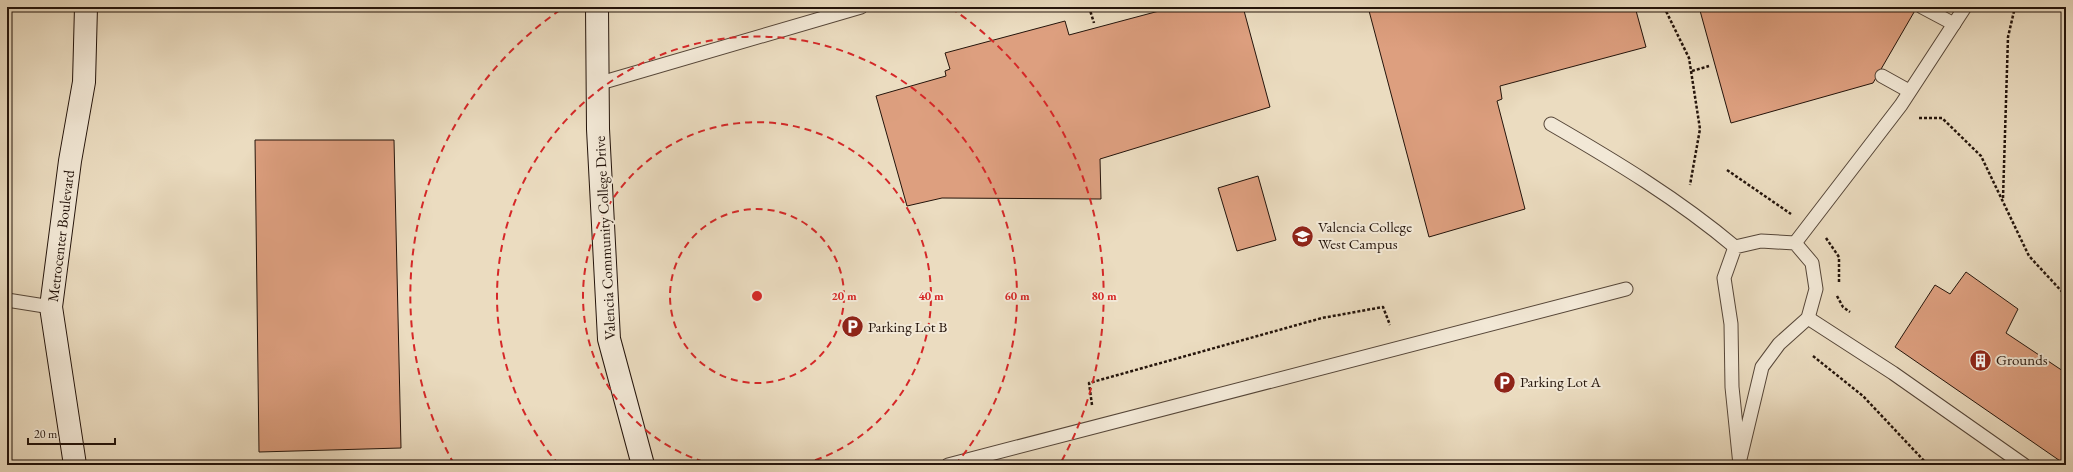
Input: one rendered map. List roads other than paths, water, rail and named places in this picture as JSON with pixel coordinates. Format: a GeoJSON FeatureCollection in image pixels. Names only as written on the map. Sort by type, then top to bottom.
{"type":"FeatureCollection","features":[{"type":"Feature","properties":{"kind":"street","name":"Metrocenter Boulevard"},"geometry":{"type":"LineString","coordinates":[[75,465],[51,307],[70,162],[84,82],[86,7]]}},
{"type":"Feature","properties":{"kind":"street","name":"Valencia Community College Drive"},"geometry":{"type":"LineString","coordinates":[[597,7],[598,84],[609,339],[644,465]]}},
{"type":"Feature","properties":{"kind":"lane"},"geometry":{"type":"LineString","coordinates":[[598,84],[861,7]]}},
{"type":"Feature","properties":{"kind":"lane"},"geometry":{"type":"LineString","coordinates":[[1922,7],[1954,24]]}},
{"type":"Feature","properties":{"kind":"lane"},"geometry":{"type":"LineString","coordinates":[[1795,243],[1891,118],[1965,7]]}},
{"type":"Feature","properties":{"kind":"lane"},"geometry":{"type":"LineString","coordinates":[[1882,76],[1909,91]]}},
{"type":"Feature","properties":{"kind":"lane"},"geometry":{"type":"LineString","coordinates":[[1551,124],[1632,171],[1715,230],[1735,247]]}},
{"type":"Feature","properties":{"kind":"lane"},"geometry":{"type":"LineString","coordinates":[[1735,247],[1761,241],[1795,243],[1812,263],[1816,289],[1808,318],[1779,344],[1762,367],[1740,462]]}},
{"type":"Feature","properties":{"kind":"lane"},"geometry":{"type":"LineString","coordinates":[[1735,247],[1724,278],[1731,324],[1732,387],[1740,462]]}},
{"type":"Feature","properties":{"kind":"lane"},"geometry":{"type":"LineString","coordinates":[[948,465],[1626,289]]}},
{"type":"Feature","properties":{"kind":"lane"},"geometry":{"type":"LineString","coordinates":[[7,300],[51,307]]}},
{"type":"Feature","properties":{"kind":"lane"},"geometry":{"type":"LineString","coordinates":[[1808,318],[1893,373],[2024,465]]}},
{"type":"Feature","properties":{"kind":"place","name":"Valencia College West Campus"},"geometry":{"type":"Point","coordinates":[1303,236]}},
{"type":"Feature","properties":{"kind":"place","name":"Parking Lot B"},"geometry":{"type":"Point","coordinates":[853,327]}},
{"type":"Feature","properties":{"kind":"place","name":"Grounds"},"geometry":{"type":"Point","coordinates":[1980,360]}},
{"type":"Feature","properties":{"kind":"place","name":"Parking Lot A"},"geometry":{"type":"Point","coordinates":[1504,382]}}]}
